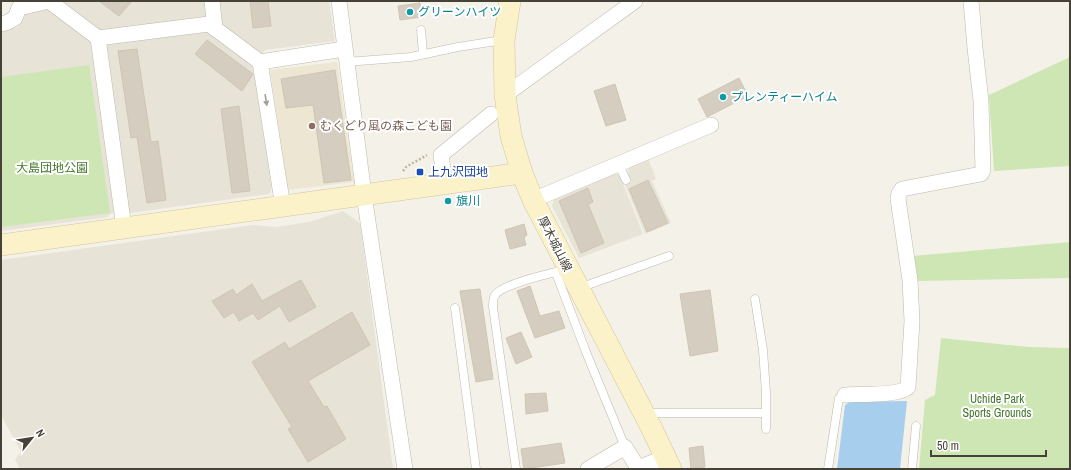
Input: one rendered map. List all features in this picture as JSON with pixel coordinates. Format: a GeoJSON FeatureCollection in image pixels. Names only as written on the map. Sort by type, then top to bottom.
{"type":"FeatureCollection","features":[{"type":"Feature","properties":{"kind":"street"},"geometry":{"type":"LineString","coordinates":[[1,24],[15,18],[16,4],[49,1],[98,38],[209,24],[260,62],[345,55]]}},
{"type":"Feature","properties":{"kind":"street"},"geometry":{"type":"LineString","coordinates":[[212,1],[215,29]]}},
{"type":"Feature","properties":{"kind":"street"},"geometry":{"type":"LineString","coordinates":[[339,1],[364,195],[406,469]]}},
{"type":"Feature","properties":{"kind":"street","name":"厚木城山線"},"geometry":{"type":"LineString","coordinates":[[510,1],[504,40],[505,95],[512,136],[522,173],[562,271],[578,288],[669,463]]}},
{"type":"Feature","properties":{"kind":"street"},"geometry":{"type":"LineString","coordinates":[[505,95],[635,1]]}},
{"type":"Feature","properties":{"kind":"street"},"geometry":{"type":"LineString","coordinates":[[845,395],[896,393],[905,390],[908,387],[912,321],[910,280],[898,199],[899,193],[902,189],[980,174],[983,170],[981,101],[971,1]]}},
{"type":"Feature","properties":{"kind":"street"},"geometry":{"type":"LineString","coordinates":[[98,38],[124,228]]}},
{"type":"Feature","properties":{"kind":"street"},"geometry":{"type":"LineString","coordinates":[[260,62],[283,207]]}},
{"type":"Feature","properties":{"kind":"street"},"geometry":{"type":"LineString","coordinates":[[445,184],[441,155],[491,114]]}},
{"type":"Feature","properties":{"kind":"street"},"geometry":{"type":"LineString","coordinates":[[533,200],[711,125]]}},
{"type":"Feature","properties":{"kind":"street"},"geometry":{"type":"LineString","coordinates":[[1,245],[522,173]]}},
{"type":"Feature","properties":{"kind":"street"},"geometry":{"type":"LineString","coordinates":[[590,468],[625,447],[638,469],[669,463]]}},
{"type":"Feature","properties":{"kind":"lane"},"geometry":{"type":"LineString","coordinates":[[421,30],[423,54]]}},
{"type":"Feature","properties":{"kind":"lane"},"geometry":{"type":"LineString","coordinates":[[345,55],[411,57],[458,47],[504,40]]}},
{"type":"Feature","properties":{"kind":"lane"},"geometry":{"type":"LineString","coordinates":[[619,165],[626,180]]}},
{"type":"Feature","properties":{"kind":"lane"},"geometry":{"type":"LineString","coordinates":[[578,288],[668,256]]}},
{"type":"Feature","properties":{"kind":"lane"},"geometry":{"type":"LineString","coordinates":[[516,469],[493,307],[495,295],[506,286],[562,271],[586,352],[625,447]]}},
{"type":"Feature","properties":{"kind":"lane"},"geometry":{"type":"LineString","coordinates":[[755,299],[763,350],[766,393],[766,429]]}},
{"type":"Feature","properties":{"kind":"lane"},"geometry":{"type":"LineString","coordinates":[[455,308],[476,469]]}},
{"type":"Feature","properties":{"kind":"lane"},"geometry":{"type":"LineString","coordinates":[[828,469],[839,398],[845,395]]}},
{"type":"Feature","properties":{"kind":"lane"},"geometry":{"type":"LineString","coordinates":[[644,413],[765,413]]}},
{"type":"Feature","properties":{"kind":"lane"},"geometry":{"type":"LineString","coordinates":[[912,469],[916,426]]}},
{"type":"Feature","properties":{"kind":"shaded area"},"geometry":{"type":"Polygon","coordinates":[[[18,1],[329,1],[335,41],[265,50],[253,65],[272,188],[269,194],[130,213],[129,211],[110,214],[108,217],[1,231],[1,30],[18,27],[22,17],[18,1]]]}},
{"type":"Feature","properties":{"kind":"shaded area","name":"むくどり風の森こども園"},"geometry":{"type":"Polygon","coordinates":[[[337,62],[354,182],[288,190],[270,70],[337,62]]]}},
{"type":"Feature","properties":{"kind":"shaded area"},"geometry":{"type":"Polygon","coordinates":[[[648,158],[656,179],[652,181],[671,223],[645,234],[624,182],[630,179],[628,172],[630,166],[648,158]]]}},
{"type":"Feature","properties":{"kind":"shaded area"},"geometry":{"type":"Polygon","coordinates":[[[614,173],[620,176],[643,234],[579,258],[552,206],[554,199],[614,173]]]}},
{"type":"Feature","properties":{"kind":"shaded area"},"geometry":{"type":"Polygon","coordinates":[[[343,211],[360,223],[393,469],[20,469],[15,459],[21,452],[1,415],[1,260],[253,225],[276,227],[309,222],[343,211]]]}},
{"type":"Feature","properties":{"kind":"green space"},"geometry":{"type":"Polygon","coordinates":[[[1070,57],[1070,166],[994,171],[989,95],[1070,57]]]}},
{"type":"Feature","properties":{"kind":"green space","name":"大島団地公園"},"geometry":{"type":"Polygon","coordinates":[[[89,65],[110,213],[1,227],[1,77],[89,65]]]}},
{"type":"Feature","properties":{"kind":"green space"},"geometry":{"type":"Polygon","coordinates":[[[1070,242],[1070,278],[916,281],[913,256],[1070,242]]]}},
{"type":"Feature","properties":{"kind":"green space","name":"Uchide Park Sports Grounds"},"geometry":{"type":"Polygon","coordinates":[[[941,338],[1029,347],[1070,348],[1070,469],[919,469],[925,400],[935,395],[941,338]]]}},
{"type":"Feature","properties":{"kind":"water"},"geometry":{"type":"Polygon","coordinates":[[[907,401],[900,469],[837,469],[845,405],[850,402],[907,401]]]}},
{"type":"Feature","properties":{"kind":"building"},"geometry":{"type":"Polygon","coordinates":[[[99,1],[132,1],[119,16],[99,1]]]}},
{"type":"Feature","properties":{"kind":"building"},"geometry":{"type":"Polygon","coordinates":[[[250,1],[268,1],[271,26],[253,28],[250,1]]]}},
{"type":"Feature","properties":{"kind":"building","name":"グリーンハイツ"},"geometry":{"type":"Polygon","coordinates":[[[420,3],[422,17],[400,20],[398,6],[420,3]]]}},
{"type":"Feature","properties":{"kind":"building"},"geometry":{"type":"Polygon","coordinates":[[[207,40],[253,74],[242,91],[195,54],[207,40]]]}},
{"type":"Feature","properties":{"kind":"building"},"geometry":{"type":"Polygon","coordinates":[[[137,49],[151,142],[158,141],[166,200],[147,203],[137,137],[131,138],[118,51],[137,49]]]}},
{"type":"Feature","properties":{"kind":"building"},"geometry":{"type":"Polygon","coordinates":[[[335,70],[351,180],[324,183],[313,105],[286,108],[281,79],[335,70]]]}},
{"type":"Feature","properties":{"kind":"building","name":"プレンティーハイム"},"geometry":{"type":"Polygon","coordinates":[[[739,78],[748,96],[707,117],[698,99],[739,78]]]}},
{"type":"Feature","properties":{"kind":"building"},"geometry":{"type":"Polygon","coordinates":[[[615,84],[626,120],[606,126],[594,91],[615,84]]]}},
{"type":"Feature","properties":{"kind":"building"},"geometry":{"type":"Polygon","coordinates":[[[239,106],[250,191],[232,193],[221,109],[239,106]]]}},
{"type":"Feature","properties":{"kind":"building"},"geometry":{"type":"Polygon","coordinates":[[[648,180],[668,223],[647,232],[629,189],[648,180]]]}},
{"type":"Feature","properties":{"kind":"building"},"geometry":{"type":"Polygon","coordinates":[[[588,188],[593,202],[588,204],[604,243],[581,253],[559,201],[588,188]]]}},
{"type":"Feature","properties":{"kind":"building"},"geometry":{"type":"Polygon","coordinates":[[[524,224],[527,235],[524,238],[526,245],[510,249],[505,230],[524,224]]]}},
{"type":"Feature","properties":{"kind":"building"},"geometry":{"type":"Polygon","coordinates":[[[301,280],[316,307],[289,322],[280,306],[258,320],[253,313],[239,321],[234,312],[224,318],[212,301],[233,289],[236,295],[252,284],[262,301],[301,280]]]}},
{"type":"Feature","properties":{"kind":"building"},"geometry":{"type":"Polygon","coordinates":[[[530,286],[540,316],[559,311],[565,328],[535,338],[517,291],[530,286]]]}},
{"type":"Feature","properties":{"kind":"building"},"geometry":{"type":"Polygon","coordinates":[[[480,289],[493,379],[476,382],[460,291],[480,289]]]}},
{"type":"Feature","properties":{"kind":"building"},"geometry":{"type":"Polygon","coordinates":[[[710,290],[718,351],[690,356],[680,294],[710,290]]]}},
{"type":"Feature","properties":{"kind":"building"},"geometry":{"type":"Polygon","coordinates":[[[352,312],[370,345],[308,381],[324,407],[327,406],[346,439],[308,462],[288,429],[292,427],[252,362],[285,342],[289,349],[352,312]]]}},
{"type":"Feature","properties":{"kind":"building"},"geometry":{"type":"Polygon","coordinates":[[[521,332],[532,357],[516,364],[506,338],[521,332]]]}},
{"type":"Feature","properties":{"kind":"building"},"geometry":{"type":"Polygon","coordinates":[[[546,393],[548,411],[526,414],[525,394],[546,393]]]}},
{"type":"Feature","properties":{"kind":"building"},"geometry":{"type":"Polygon","coordinates":[[[561,443],[565,463],[524,469],[521,449],[561,443]]]}},
{"type":"Feature","properties":{"kind":"building"},"geometry":{"type":"Polygon","coordinates":[[[703,446],[705,467],[691,469],[689,448],[703,446]]]}},
{"type":"Feature","properties":{"kind":"place","name":"グリーンハイツ"},"geometry":{"type":"Point","coordinates":[410,12]}},
{"type":"Feature","properties":{"kind":"place","name":"プレンティーハイム"},"geometry":{"type":"Point","coordinates":[723,97]}},
{"type":"Feature","properties":{"kind":"place","name":"むくどり風の森こども園"},"geometry":{"type":"Point","coordinates":[312,126]}},
{"type":"Feature","properties":{"kind":"place","name":"上九沢団地"},"geometry":{"type":"Point","coordinates":[420,172]}},
{"type":"Feature","properties":{"kind":"place","name":"旗川"},"geometry":{"type":"Point","coordinates":[448,201]}}]}
